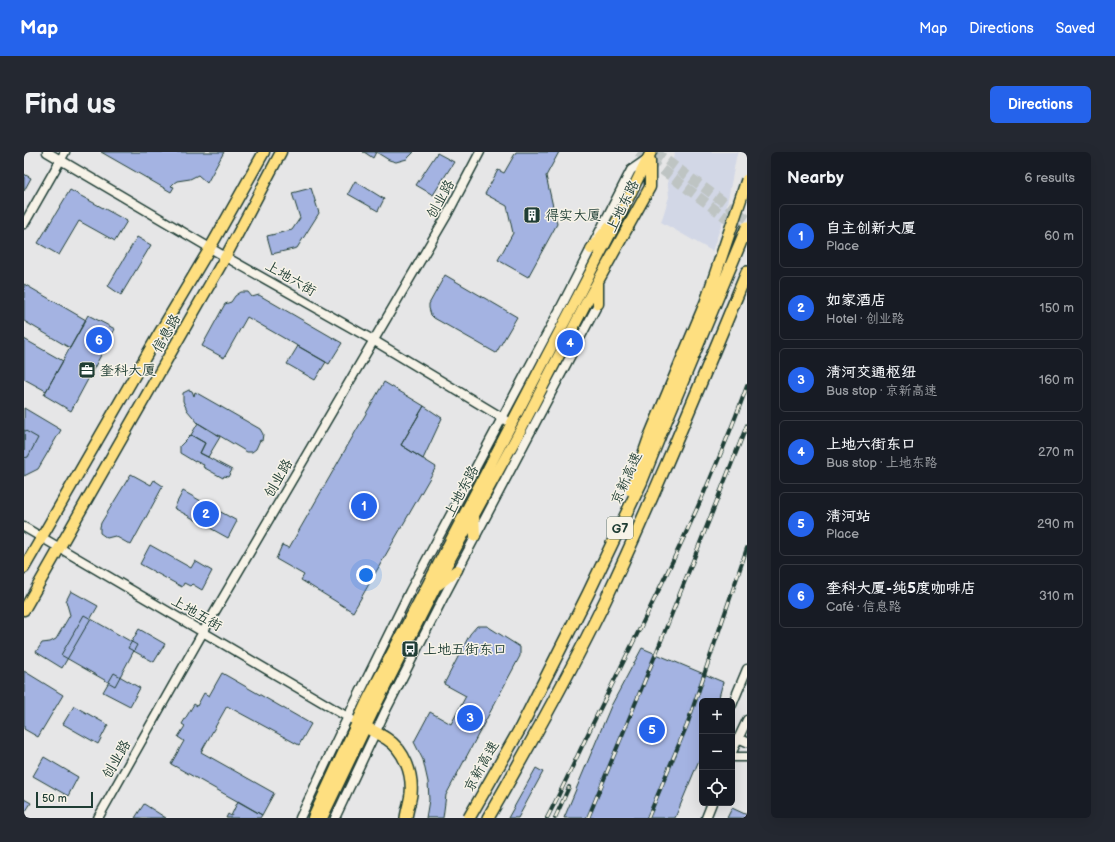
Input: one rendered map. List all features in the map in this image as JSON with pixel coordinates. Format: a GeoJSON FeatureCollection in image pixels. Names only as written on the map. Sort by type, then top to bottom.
{"type":"FeatureCollection","features":[{"type":"Feature","properties":{"kind":"highway"},"geometry":{"type":"LineString","coordinates":[[615,538],[650,436],[706,302],[747,180]]}},
{"type":"Feature","properties":{"kind":"highway","name":"京新高速"},"geometry":{"type":"LineString","coordinates":[[469,818],[521,727],[641,483],[747,227]]}},
{"type":"Feature","properties":{"kind":"highway","name":"G7"},"geometry":{"type":"LineString","coordinates":[[488,818],[555,699],[604,601],[652,498],[747,272]]}},
{"type":"Feature","properties":{"kind":"highway"},"geometry":{"type":"LineString","coordinates":[[362,725],[388,740],[399,750],[406,761],[410,776],[411,793],[406,818]]}},
{"type":"Feature","properties":{"kind":"main road","name":"信息路"},"geometry":{"type":"LineString","coordinates":[[24,568],[264,152]]}},
{"type":"Feature","properties":{"kind":"main road","name":"信息路"},"geometry":{"type":"LineString","coordinates":[[24,610],[226,256],[281,152]]}},
{"type":"Feature","properties":{"kind":"main road","name":"上地东路"},"geometry":{"type":"LineString","coordinates":[[322,818],[362,725],[368,699],[507,433],[507,420],[615,224],[648,154]]}},
{"type":"Feature","properties":{"kind":"main road","name":"上地东路"},"geometry":{"type":"LineString","coordinates":[[313,818],[394,668],[435,587],[521,429],[534,414],[598,282],[650,187],[648,154]]}},
{"type":"Feature","properties":{"kind":"main road"},"geometry":{"type":"LineString","coordinates":[[591,249],[606,229],[615,224]]}},
{"type":"Feature","properties":{"kind":"main road"},"geometry":{"type":"LineString","coordinates":[[598,282],[598,304]]}},
{"type":"Feature","properties":{"kind":"main road"},"geometry":{"type":"LineString","coordinates":[[474,515],[475,536]]}},
{"type":"Feature","properties":{"kind":"main road"},"geometry":{"type":"LineString","coordinates":[[435,587],[457,570]]}},
{"type":"Feature","properties":{"kind":"street","name":"上地六街"},"geometry":{"type":"LineString","coordinates":[[47,152],[210,248],[373,340],[521,429]]}},
{"type":"Feature","properties":{"kind":"street"},"geometry":{"type":"LineString","coordinates":[[24,224],[65,152]]}},
{"type":"Feature","properties":{"kind":"street","name":"创业路"},"geometry":{"type":"LineString","coordinates":[[98,818],[373,340],[447,215],[480,152]]}},
{"type":"Feature","properties":{"kind":"street"},"geometry":{"type":"LineString","coordinates":[[534,414],[515,405],[631,170],[648,154]]}},
{"type":"Feature","properties":{"kind":"street"},"geometry":{"type":"LineString","coordinates":[[300,818],[362,725],[457,570],[534,414],[598,304]]}},
{"type":"Feature","properties":{"kind":"street","name":"上地五街"},"geometry":{"type":"LineString","coordinates":[[24,527],[362,725]]}},
{"type":"Feature","properties":{"kind":"street"},"geometry":{"type":"LineString","coordinates":[[735,698],[747,669]]}},
{"type":"Feature","properties":{"kind":"street"},"geometry":{"type":"LineString","coordinates":[[735,745],[747,720]]}},
{"type":"Feature","properties":{"kind":"street"},"geometry":{"type":"LineString","coordinates":[[335,818],[362,725]]}},
{"type":"Feature","properties":{"kind":"street"},"geometry":{"type":"LineString","coordinates":[[738,738],[747,742]]}},
{"type":"Feature","properties":{"kind":"street"},"geometry":{"type":"LineString","coordinates":[[735,757],[747,757]]}},
{"type":"Feature","properties":{"kind":"street"},"geometry":{"type":"LineString","coordinates":[[706,818],[711,806]]}},
{"type":"Feature","properties":{"kind":"shaded area"},"geometry":{"type":"Polygon","coordinates":[[[675,152],[738,152],[725,215],[712,251],[661,222],[669,197],[667,175],[675,152]]]}},
{"type":"Feature","properties":{"kind":"building"},"geometry":{"type":"Polygon","coordinates":[[[101,152],[224,152],[207,183],[198,175],[190,179],[177,181],[171,186],[174,187],[171,192],[101,152]]]}},
{"type":"Feature","properties":{"kind":"building"},"geometry":{"type":"Polygon","coordinates":[[[364,152],[376,152],[373,158],[364,152]]]}},
{"type":"Feature","properties":{"kind":"building"},"geometry":{"type":"Polygon","coordinates":[[[376,152],[414,152],[407,159],[396,162],[389,160],[376,152]]]}},
{"type":"Feature","properties":{"kind":"building","name":"得实大厦"},"geometry":{"type":"Polygon","coordinates":[[[516,152],[559,152],[546,176],[557,224],[528,277],[498,260],[513,233],[507,206],[485,194],[498,170],[504,173],[516,152]]]}},
{"type":"Feature","properties":{"kind":"building"},"geometry":{"type":"Polygon","coordinates":[[[437,153],[454,162],[433,195],[416,185],[437,153]]]}},
{"type":"Feature","properties":{"kind":"building"},"geometry":{"type":"Polygon","coordinates":[[[24,174],[31,178],[24,191],[24,174]]]}},
{"type":"Feature","properties":{"kind":"building"},"geometry":{"type":"Polygon","coordinates":[[[355,181],[384,199],[378,211],[348,194],[355,181]]]}},
{"type":"Feature","properties":{"kind":"building"},"geometry":{"type":"Polygon","coordinates":[[[311,188],[319,213],[297,248],[272,254],[267,236],[292,230],[300,218],[292,193],[311,188]]]}},
{"type":"Feature","properties":{"kind":"building"},"geometry":{"type":"Polygon","coordinates":[[[70,190],[127,221],[115,241],[79,221],[59,255],[38,243],[70,190]]]}},
{"type":"Feature","properties":{"kind":"building"},"geometry":{"type":"Polygon","coordinates":[[[137,237],[151,245],[121,295],[108,286],[137,237]]]}},
{"type":"Feature","properties":{"kind":"building"},"geometry":{"type":"Polygon","coordinates":[[[445,275],[517,317],[496,353],[431,315],[429,304],[445,275]]]}},
{"type":"Feature","properties":{"kind":"building"},"geometry":{"type":"Polygon","coordinates":[[[24,284],[86,320],[70,348],[24,321],[24,284]]]}},
{"type":"Feature","properties":{"kind":"building"},"geometry":{"type":"Polygon","coordinates":[[[241,292],[248,292],[252,297],[259,295],[342,343],[329,364],[247,317],[224,358],[202,346],[225,304],[231,302],[235,296],[241,292]]]}},
{"type":"Feature","properties":{"kind":"building"},"geometry":{"type":"Polygon","coordinates":[[[88,315],[115,329],[71,411],[44,395],[88,315]]]}},
{"type":"Feature","properties":{"kind":"building"},"geometry":{"type":"Polygon","coordinates":[[[24,339],[63,361],[46,391],[24,379],[24,339]]]}},
{"type":"Feature","properties":{"kind":"building"},"geometry":{"type":"Polygon","coordinates":[[[298,346],[326,362],[315,380],[287,364],[298,346]]]}},
{"type":"Feature","properties":{"kind":"building"},"geometry":{"type":"Polygon","coordinates":[[[384,382],[424,406],[401,445],[436,467],[353,612],[301,580],[304,575],[276,559],[282,545],[289,548],[384,382]]]}},
{"type":"Feature","properties":{"kind":"building"},"geometry":{"type":"Polygon","coordinates":[[[189,390],[192,391],[194,396],[195,392],[260,429],[263,434],[262,441],[260,440],[256,449],[252,452],[247,452],[198,423],[187,410],[183,401],[183,393],[189,390]]]}},
{"type":"Feature","properties":{"kind":"building"},"geometry":{"type":"Polygon","coordinates":[[[424,406],[442,418],[423,459],[401,445],[424,406]]]}},
{"type":"Feature","properties":{"kind":"building"},"geometry":{"type":"Polygon","coordinates":[[[24,408],[61,430],[38,469],[24,476],[24,408]]]}},
{"type":"Feature","properties":{"kind":"building"},"geometry":{"type":"Polygon","coordinates":[[[198,423],[220,437],[208,457],[200,453],[205,443],[191,435],[198,423]]]}},
{"type":"Feature","properties":{"kind":"building"},"geometry":{"type":"Polygon","coordinates":[[[24,430],[38,438],[28,457],[24,458],[24,430]]]}},
{"type":"Feature","properties":{"kind":"building"},"geometry":{"type":"Polygon","coordinates":[[[191,435],[205,443],[200,453],[232,470],[228,477],[224,476],[223,478],[203,467],[204,465],[195,462],[180,453],[180,446],[191,435]]]}},
{"type":"Feature","properties":{"kind":"building"},"geometry":{"type":"Polygon","coordinates":[[[131,474],[151,485],[154,480],[163,486],[131,545],[115,536],[107,538],[100,533],[100,527],[131,474]]]}},
{"type":"Feature","properties":{"kind":"building"},"geometry":{"type":"Polygon","coordinates":[[[183,491],[237,521],[228,538],[174,508],[183,491]]]}},
{"type":"Feature","properties":{"kind":"building"},"geometry":{"type":"Polygon","coordinates":[[[150,545],[191,568],[195,561],[212,571],[202,590],[192,584],[190,586],[184,583],[182,587],[140,564],[150,545]]]}},
{"type":"Feature","properties":{"kind":"building"},"geometry":{"type":"Polygon","coordinates":[[[71,591],[98,606],[62,668],[36,652],[42,643],[50,642],[56,639],[70,615],[66,601],[71,591]]]}},
{"type":"Feature","properties":{"kind":"building"},"geometry":{"type":"Polygon","coordinates":[[[84,615],[137,645],[115,686],[61,655],[84,615]]]}},
{"type":"Feature","properties":{"kind":"building"},"geometry":{"type":"Polygon","coordinates":[[[477,626],[487,626],[520,647],[520,656],[446,795],[443,818],[426,818],[429,800],[428,782],[423,760],[414,742],[430,712],[451,724],[466,696],[444,684],[470,634],[477,626]]]}},
{"type":"Feature","properties":{"kind":"building"},"geometry":{"type":"Polygon","coordinates":[[[139,629],[165,644],[154,662],[128,648],[139,629]]]}},
{"type":"Feature","properties":{"kind":"building"},"geometry":{"type":"Polygon","coordinates":[[[642,648],[723,682],[719,698],[699,698],[699,760],[675,818],[564,818],[611,706],[642,648]]]}},
{"type":"Feature","properties":{"kind":"building"},"geometry":{"type":"Polygon","coordinates":[[[24,671],[63,695],[38,737],[24,729],[24,671]]]}},
{"type":"Feature","properties":{"kind":"building"},"geometry":{"type":"Polygon","coordinates":[[[114,673],[140,688],[130,706],[103,692],[114,673]]]}},
{"type":"Feature","properties":{"kind":"building"},"geometry":{"type":"Polygon","coordinates":[[[222,673],[311,724],[299,745],[227,706],[201,752],[274,793],[262,815],[171,764],[184,741],[178,737],[185,726],[182,724],[194,704],[197,706],[204,693],[209,696],[222,673]]]}},
{"type":"Feature","properties":{"kind":"building"},"geometry":{"type":"Polygon","coordinates":[[[74,706],[108,725],[98,744],[63,724],[74,706]]]}},
{"type":"Feature","properties":{"kind":"building"},"geometry":{"type":"Polygon","coordinates":[[[44,757],[78,777],[68,796],[33,776],[44,757]]]}},
{"type":"Feature","properties":{"kind":"building"},"geometry":{"type":"Polygon","coordinates":[[[536,768],[543,772],[518,818],[508,818],[536,768]]]}},
{"type":"Feature","properties":{"kind":"building"},"geometry":{"type":"Polygon","coordinates":[[[24,799],[31,803],[24,814],[24,799]]]}},
{"type":"Feature","properties":{"kind":"building"},"geometry":{"type":"Polygon","coordinates":[[[238,801],[262,815],[260,818],[226,818],[228,814],[231,816],[238,801]]]}},
{"type":"Feature","properties":{"kind":"building"},"geometry":{"type":"Polygon","coordinates":[[[144,804],[166,818],[135,818],[144,804]]]}},
{"type":"Feature","properties":{"kind":"building"},"geometry":{"type":"Polygon","coordinates":[[[732,808],[747,815],[747,818],[727,818],[732,808]]]}},
{"type":"Feature","properties":{"kind":"tunnel"},"geometry":{"type":"LineString","coordinates":[[638,152],[747,233]]}},
{"type":"Feature","properties":{"kind":"tunnel"},"geometry":{"type":"LineString","coordinates":[[655,152],[747,219]]}},
{"type":"Feature","properties":{"kind":"railway"},"geometry":{"type":"LineString","coordinates":[[547,818],[682,542],[716,465],[747,386]]}},
{"type":"Feature","properties":{"kind":"railway"},"geometry":{"type":"LineString","coordinates":[[588,818],[657,651],[747,425]]}},
{"type":"Feature","properties":{"kind":"railway"},"geometry":{"type":"LineString","coordinates":[[648,818],[687,725],[747,548]]}},
{"type":"Feature","properties":{"kind":"railway"},"geometry":{"type":"LineString","coordinates":[[555,818],[569,787]]}},
{"type":"Feature","properties":{"kind":"place","name":"得实大厦"},"geometry":{"type":"Point","coordinates":[532,215]}},
{"type":"Feature","properties":{"kind":"place","name":"奎科大厦-纯5度咖啡店"},"geometry":{"type":"Point","coordinates":[99,340]}},
{"type":"Feature","properties":{"kind":"place","name":"上地六街东口"},"geometry":{"type":"Point","coordinates":[570,343]}},
{"type":"Feature","properties":{"kind":"place","name":"奎科大厦"},"geometry":{"type":"Point","coordinates":[87,370]}},
{"type":"Feature","properties":{"kind":"place","name":"自主创新大厦"},"geometry":{"type":"Point","coordinates":[364,506]}},
{"type":"Feature","properties":{"kind":"place","name":"如家酒店"},"geometry":{"type":"Point","coordinates":[206,514]}},
{"type":"Feature","properties":{"kind":"place","name":"上地五街东口"},"geometry":{"type":"Point","coordinates":[410,649]}},
{"type":"Feature","properties":{"kind":"place","name":"清河交通枢纽"},"geometry":{"type":"Point","coordinates":[470,718]}},
{"type":"Feature","properties":{"kind":"place","name":"清河站"},"geometry":{"type":"Point","coordinates":[652,730]}}]}
